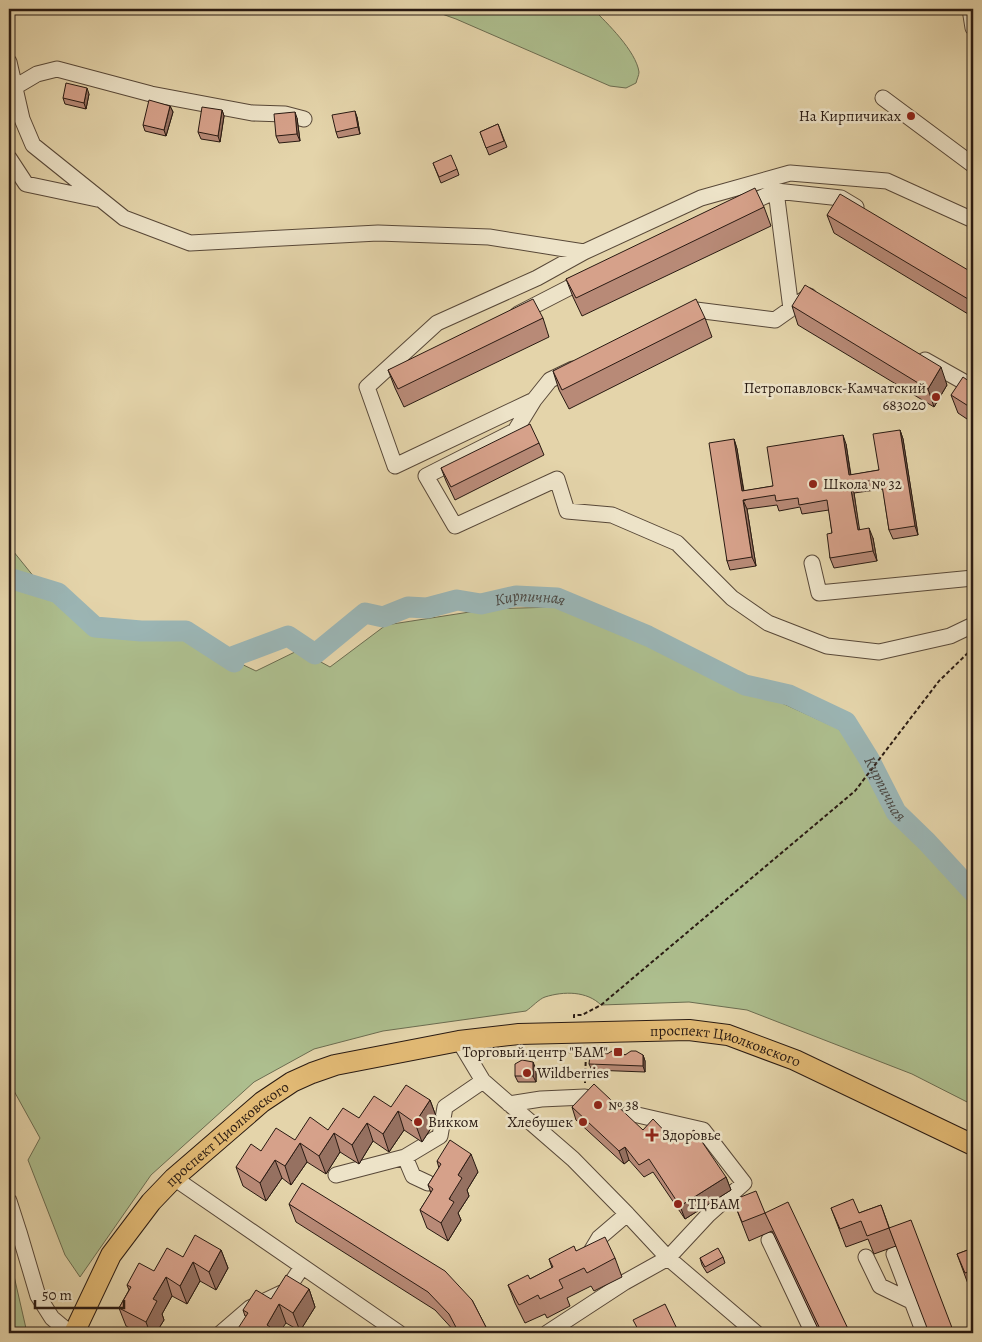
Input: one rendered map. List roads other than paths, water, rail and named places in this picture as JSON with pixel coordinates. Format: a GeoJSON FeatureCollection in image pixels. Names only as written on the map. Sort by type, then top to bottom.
{"type":"FeatureCollection","features":[{"type":"Feature","properties":{"kind":"main road","name":"проспект Циолковского"},"geometry":{"type":"LineString","coordinates":[[74,1333],[110,1255],[150,1202],[174,1178],[262,1102],[292,1082],[335,1065],[464,1050],[519,1034],[689,1030],[728,1035],[795,1060],[973,1145]]}},
{"type":"Feature","properties":{"kind":"street"},"geometry":{"type":"LineString","coordinates":[[970,9],[973,28]]}},
{"type":"Feature","properties":{"kind":"street"},"geometry":{"type":"LineString","coordinates":[[9,62],[22,119],[33,145],[124,218],[190,243],[378,233],[489,237],[584,252]]}},
{"type":"Feature","properties":{"kind":"street"},"geometry":{"type":"LineString","coordinates":[[15,87],[37,74],[57,69],[152,94],[252,113],[285,114],[304,119]]}},
{"type":"Feature","properties":{"kind":"street"},"geometry":{"type":"LineString","coordinates":[[883,98],[973,166]]}},
{"type":"Feature","properties":{"kind":"street"},"geometry":{"type":"LineString","coordinates":[[9,158],[26,184],[100,200]]}},
{"type":"Feature","properties":{"kind":"street"},"geometry":{"type":"LineString","coordinates":[[367,386],[437,323],[537,278],[584,252],[701,198],[790,173],[886,181],[973,220]]}},
{"type":"Feature","properties":{"kind":"street"},"geometry":{"type":"LineString","coordinates":[[776,190],[791,309]]}},
{"type":"Feature","properties":{"kind":"street"},"geometry":{"type":"LineString","coordinates":[[731,212],[776,190],[841,198],[866,213]]}},
{"type":"Feature","properties":{"kind":"street"},"geometry":{"type":"LineString","coordinates":[[505,320],[596,274]]}},
{"type":"Feature","properties":{"kind":"street"},"geometry":{"type":"LineString","coordinates":[[670,322],[696,310],[775,320],[810,295],[819,300]]}},
{"type":"Feature","properties":{"kind":"street"},"geometry":{"type":"LineString","coordinates":[[912,352],[973,387]]}},
{"type":"Feature","properties":{"kind":"street"},"geometry":{"type":"LineString","coordinates":[[584,363],[550,380],[534,400],[515,431],[426,476],[455,526],[557,479],[567,511],[612,515],[678,543],[732,598],[768,623],[826,646],[879,652],[950,636],[973,624]]}},
{"type":"Feature","properties":{"kind":"street"},"geometry":{"type":"LineString","coordinates":[[367,386],[410,366]]}},
{"type":"Feature","properties":{"kind":"street"},"geometry":{"type":"LineString","coordinates":[[367,386],[395,466],[534,400]]}},
{"type":"Feature","properties":{"kind":"street"},"geometry":{"type":"LineString","coordinates":[[812,563],[819,593],[973,578]]}},
{"type":"Feature","properties":{"kind":"street"},"geometry":{"type":"LineString","coordinates":[[464,1050],[482,1081],[573,1160],[668,1258],[756,1333]]}},
{"type":"Feature","properties":{"kind":"street"},"geometry":{"type":"LineString","coordinates":[[336,1176],[405,1157],[440,1136],[445,1106],[482,1081]]}},
{"type":"Feature","properties":{"kind":"street"},"geometry":{"type":"LineString","coordinates":[[509,1104],[541,1099],[585,1097]]}},
{"type":"Feature","properties":{"kind":"street"},"geometry":{"type":"LineString","coordinates":[[547,1333],[625,1282],[668,1258],[708,1215],[744,1183],[703,1130],[629,1113]]}},
{"type":"Feature","properties":{"kind":"street"},"geometry":{"type":"LineString","coordinates":[[405,1157],[413,1176],[428,1183]]}},
{"type":"Feature","properties":{"kind":"street"},"geometry":{"type":"LineString","coordinates":[[174,1178],[399,1333]]}},
{"type":"Feature","properties":{"kind":"street"},"geometry":{"type":"LineString","coordinates":[[9,1201],[38,1296],[52,1318],[70,1333]]}},
{"type":"Feature","properties":{"kind":"street"},"geometry":{"type":"LineString","coordinates":[[574,1262],[590,1253],[599,1238],[627,1214]]}},
{"type":"Feature","properties":{"kind":"street"},"geometry":{"type":"LineString","coordinates":[[769,1240],[814,1333]]}},
{"type":"Feature","properties":{"kind":"street"},"geometry":{"type":"LineString","coordinates":[[894,1254],[924,1333]]}},
{"type":"Feature","properties":{"kind":"street"},"geometry":{"type":"LineString","coordinates":[[866,1257],[880,1286],[912,1301]]}},
{"type":"Feature","properties":{"kind":"street"},"geometry":{"type":"LineString","coordinates":[[220,1333],[250,1308],[286,1291],[302,1267]]}},
{"type":"Feature","properties":{"kind":"waterway","name":"Кирпичная"},"geometry":{"type":"LineString","coordinates":[[9,578],[58,593],[95,627],[141,631],[186,631],[234,662],[229,658],[288,636],[315,654],[365,613],[383,617],[408,607],[427,608],[457,600],[481,604],[516,596],[557,598],[648,636],[745,685],[789,695],[846,722],[869,759],[896,812],[927,842],[973,892]]}},
{"type":"Feature","properties":{"kind":"place","name":"На Кирпичиках"},"geometry":{"type":"Point","coordinates":[911,116]}},
{"type":"Feature","properties":{"kind":"place","name":"Петропавловск-Камчатский 683020"},"geometry":{"type":"Point","coordinates":[936,397]}},
{"type":"Feature","properties":{"kind":"place","name":"Школа № 32"},"geometry":{"type":"Point","coordinates":[813,484]}},
{"type":"Feature","properties":{"kind":"place","name":"Торговый центр \"БАМ\""},"geometry":{"type":"Point","coordinates":[618,1052]}},
{"type":"Feature","properties":{"kind":"place","name":"Wildberries"},"geometry":{"type":"Point","coordinates":[527,1073]}},
{"type":"Feature","properties":{"kind":"place","name":"№ 38"},"geometry":{"type":"Point","coordinates":[598,1105]}},
{"type":"Feature","properties":{"kind":"place","name":"Викком"},"geometry":{"type":"Point","coordinates":[418,1122]}},
{"type":"Feature","properties":{"kind":"place","name":"Хлебушек"},"geometry":{"type":"Point","coordinates":[583,1122]}},
{"type":"Feature","properties":{"kind":"place","name":"Здоровье"},"geometry":{"type":"Point","coordinates":[652,1135]}},
{"type":"Feature","properties":{"kind":"place","name":"ТЦ БАМ"},"geometry":{"type":"Point","coordinates":[678,1204]}}]}
